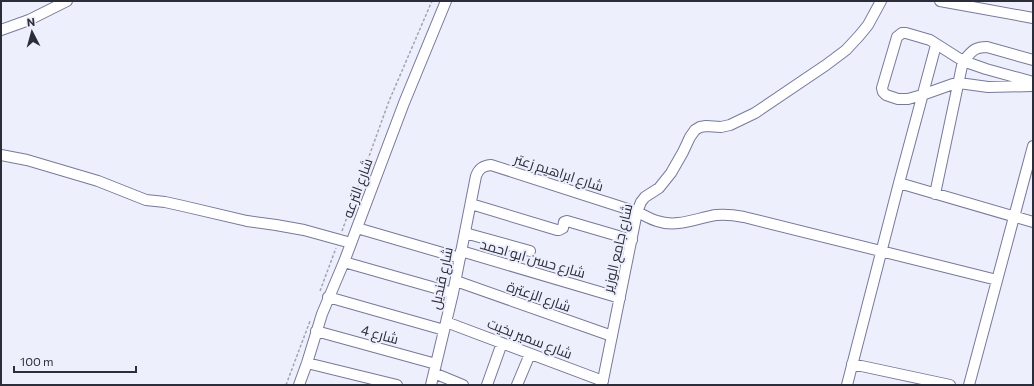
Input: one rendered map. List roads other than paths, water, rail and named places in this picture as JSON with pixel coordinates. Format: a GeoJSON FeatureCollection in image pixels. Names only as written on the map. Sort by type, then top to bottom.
{"type":"FeatureCollection","features":[{"type":"Feature","properties":{"kind":"street"},"geometry":{"type":"LineString","coordinates":[[1,30],[29,20],[67,1]]}},
{"type":"Feature","properties":{"kind":"street","name":"شارع الترعه"},"geometry":{"type":"LineString","coordinates":[[299,385],[316,331],[323,297],[344,262],[404,103],[446,1]]}},
{"type":"Feature","properties":{"kind":"street","name":"شارع جامع الوزير"},"geometry":{"type":"LineString","coordinates":[[603,383],[637,212],[641,202],[645,197],[659,188],[671,173],[695,130],[706,126],[721,127],[730,125],[755,113],[826,65],[846,50],[860,36],[868,25],[881,1]]}},
{"type":"Feature","properties":{"kind":"street"},"geometry":{"type":"LineString","coordinates":[[946,2],[1033,18]]}},
{"type":"Feature","properties":{"kind":"street"},"geometry":{"type":"LineString","coordinates":[[1033,82],[963,61],[930,40],[902,33],[897,37],[882,88],[886,95],[898,99],[908,99],[959,82],[988,86],[1033,86]]}},
{"type":"Feature","properties":{"kind":"street"},"geometry":{"type":"LineString","coordinates":[[847,385],[936,45]]}},
{"type":"Feature","properties":{"kind":"street"},"geometry":{"type":"LineString","coordinates":[[935,194],[963,61],[975,48],[981,47],[987,47],[1033,60]]}},
{"type":"Feature","properties":{"kind":"street"},"geometry":{"type":"LineString","coordinates":[[969,385],[1033,146]]}},
{"type":"Feature","properties":{"kind":"street"},"geometry":{"type":"LineString","coordinates":[[1,155],[26,160],[98,181],[146,200],[165,202],[247,221],[304,230],[351,243]]}},
{"type":"Feature","properties":{"kind":"street","name":"شارع ابراهيم زعتر"},"geometry":{"type":"LineString","coordinates":[[476,176],[479,170],[484,166],[491,165],[637,212],[665,223],[689,222],[715,215],[729,214],[997,280]]}},
{"type":"Feature","properties":{"kind":"street","name":"شارع قنديل"},"geometry":{"type":"LineString","coordinates":[[430,385],[456,281],[476,176]]}},
{"type":"Feature","properties":{"kind":"street"},"geometry":{"type":"LineString","coordinates":[[899,183],[1033,222]]}},
{"type":"Feature","properties":{"kind":"street"},"geometry":{"type":"LineString","coordinates":[[471,204],[557,230],[563,228],[564,222],[567,221],[632,240]]}},
{"type":"Feature","properties":{"kind":"street","name":"شارع حسن ابو احمد"},"geometry":{"type":"LineString","coordinates":[[357,228],[620,298]]}},
{"type":"Feature","properties":{"kind":"street"},"geometry":{"type":"LineString","coordinates":[[465,233],[530,251]]}},
{"type":"Feature","properties":{"kind":"street"},"geometry":{"type":"LineString","coordinates":[[344,262],[453,293]]}},
{"type":"Feature","properties":{"kind":"street","name":"شارع الزعترة"},"geometry":{"type":"LineString","coordinates":[[456,281],[612,336]]}},
{"type":"Feature","properties":{"kind":"street","name":"شارع سمير بخيت"},"geometry":{"type":"LineString","coordinates":[[323,297],[445,326],[502,343],[603,383]]}},
{"type":"Feature","properties":{"kind":"street","name":"شارع 4"},"geometry":{"type":"LineString","coordinates":[[316,331],[435,369],[463,385]]}},
{"type":"Feature","properties":{"kind":"street"},"geometry":{"type":"LineString","coordinates":[[487,385],[502,343]]}},
{"type":"Feature","properties":{"kind":"street"},"geometry":{"type":"LineString","coordinates":[[517,385],[530,354]]}},
{"type":"Feature","properties":{"kind":"street"},"geometry":{"type":"LineString","coordinates":[[307,363],[397,385]]}},
{"type":"Feature","properties":{"kind":"street"},"geometry":{"type":"LineString","coordinates":[[852,364],[950,385]]}}]}
